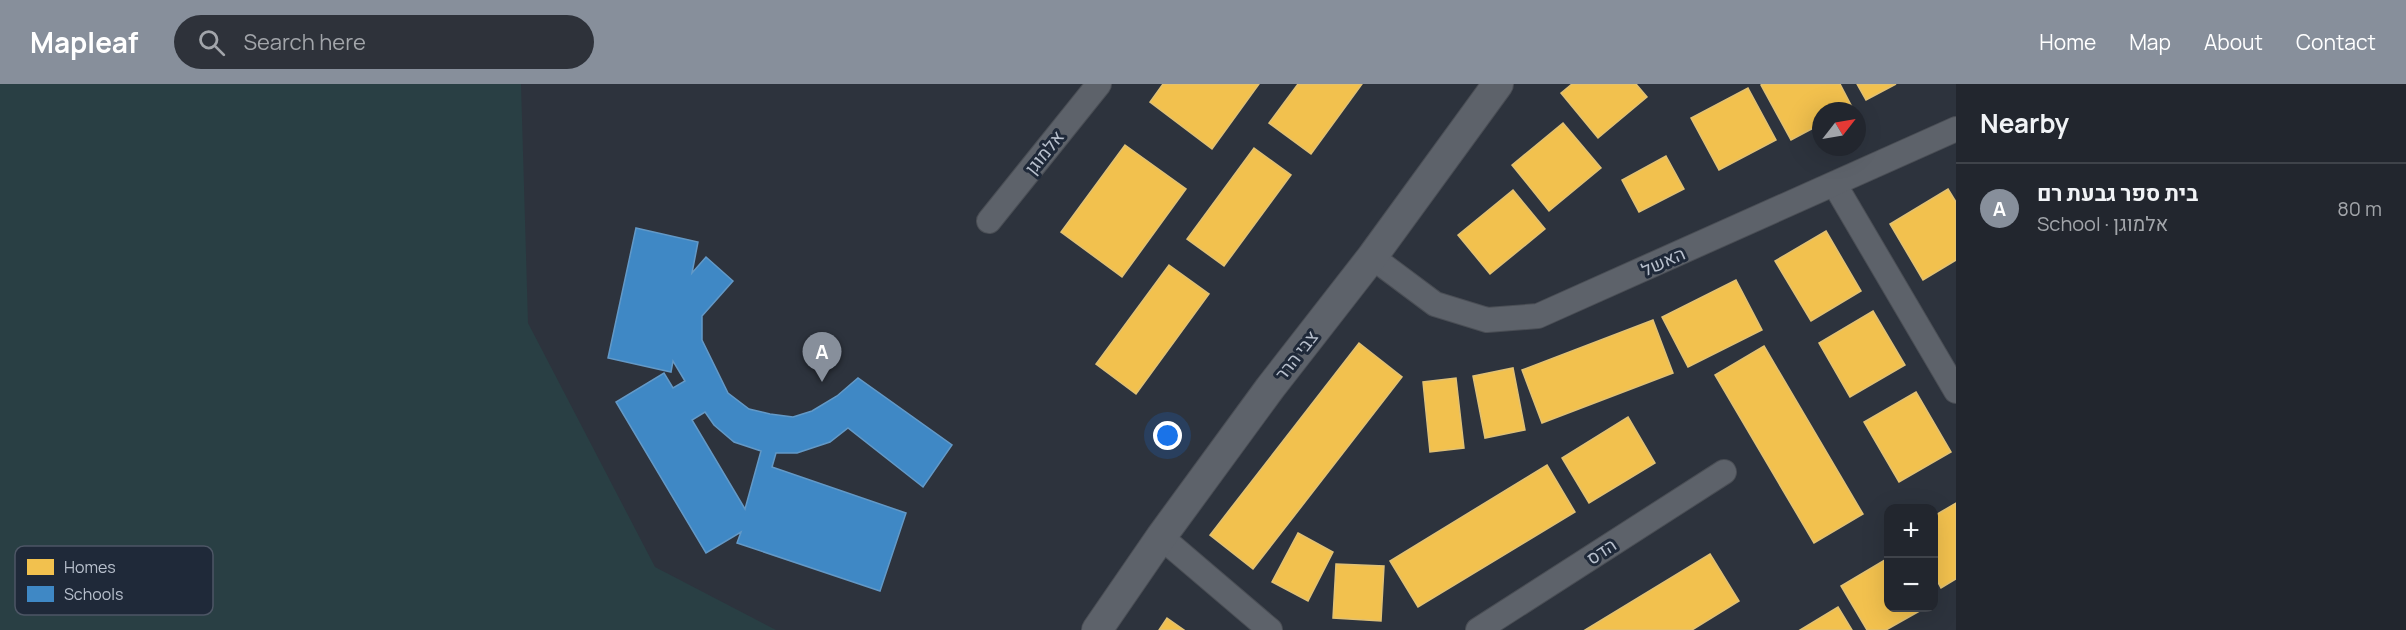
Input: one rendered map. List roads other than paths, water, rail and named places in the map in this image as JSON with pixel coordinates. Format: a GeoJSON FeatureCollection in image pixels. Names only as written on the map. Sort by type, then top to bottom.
{"type":"FeatureCollection","features":[{"type":"Feature","properties":{"kind":"street","name":"אלמוגן"},"geometry":{"type":"LineString","coordinates":[[988,221],[1099,84]]}},
{"type":"Feature","properties":{"kind":"street","name":"צבי הרר"},"geometry":{"type":"LineString","coordinates":[[1097,630],[1161,537],[1270,388],[1372,257],[1498,84]]}},
{"type":"Feature","properties":{"kind":"street","name":"האשל"},"geometry":{"type":"LineString","coordinates":[[1372,257],[1435,304],[1487,320],[1538,316],[1956,129]]}},
{"type":"Feature","properties":{"kind":"street"},"geometry":{"type":"LineString","coordinates":[[1835,185],[1956,392]]}},
{"type":"Feature","properties":{"kind":"street","name":"הדס"},"geometry":{"type":"LineString","coordinates":[[1478,630],[1724,472]]}},
{"type":"Feature","properties":{"kind":"street"},"geometry":{"type":"LineString","coordinates":[[1161,537],[1270,630]]}},
{"type":"Feature","properties":{"kind":"place","name":"בית ספר גבעת רם"},"geometry":{"type":"Point","coordinates":[822,382]}}]}
